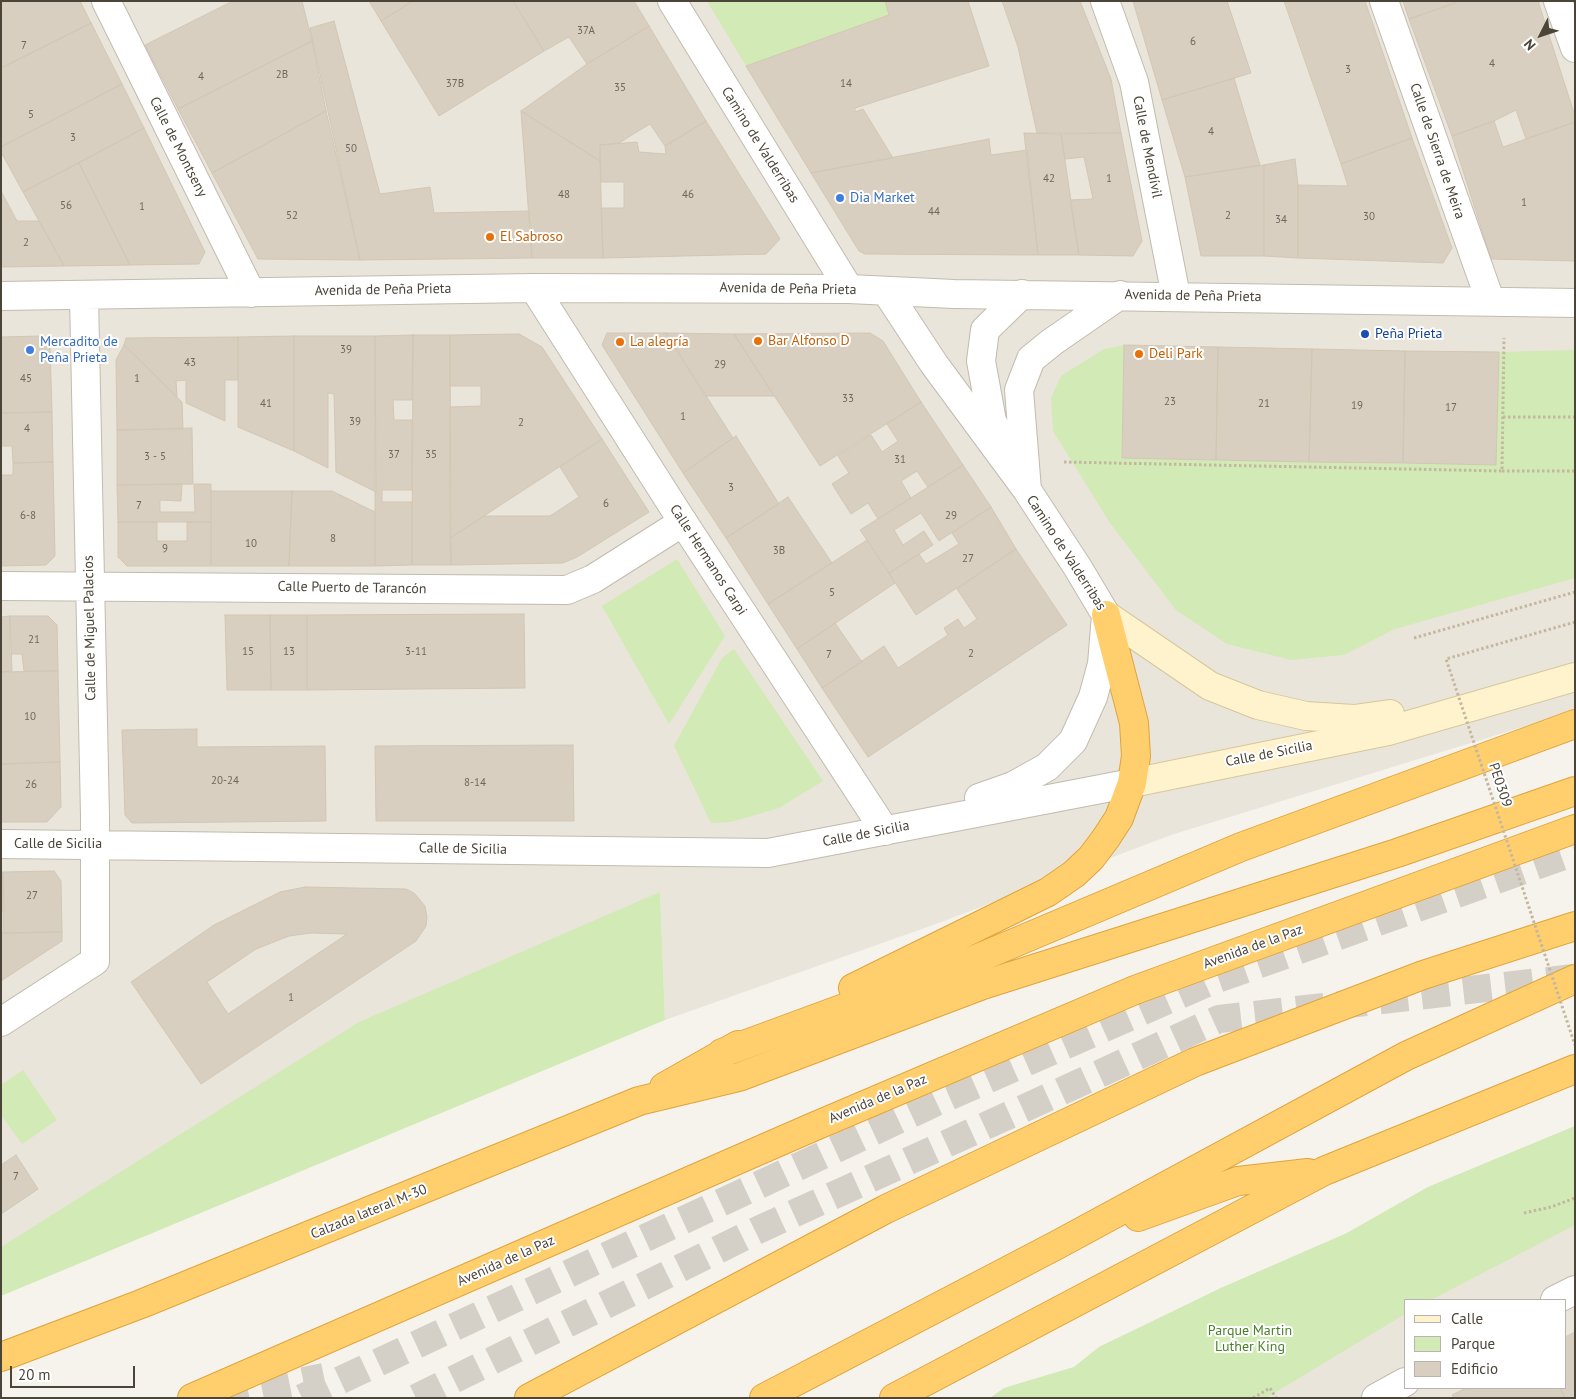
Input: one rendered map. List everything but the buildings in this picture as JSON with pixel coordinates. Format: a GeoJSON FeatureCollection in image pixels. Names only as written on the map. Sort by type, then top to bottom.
{"type":"FeatureCollection","features":[{"type":"Feature","properties":{"kind":"highway"},"geometry":{"type":"LineString","coordinates":[[639,1101],[722,1053],[1048,892],[1074,874],[1101,844],[1119,818],[1132,783],[1136,756],[1134,724],[1106,615]]}},
{"type":"Feature","properties":{"kind":"highway"},"geometry":{"type":"LineString","coordinates":[[722,1053],[969,962],[1240,847],[1575,724]]}},
{"type":"Feature","properties":{"kind":"highway","name":"Calzada lateral M-30"},"geometry":{"type":"LineString","coordinates":[[1,1357],[141,1304],[639,1101],[739,1077],[983,984],[1397,853],[1575,791]]}},
{"type":"Feature","properties":{"kind":"highway","name":"Avenida de la Paz"},"geometry":{"type":"LineString","coordinates":[[192,1398],[813,1127],[1135,990],[1575,828]]}},
{"type":"Feature","properties":{"kind":"highway"},"geometry":{"type":"LineString","coordinates":[[529,1398],[886,1209],[1195,1062],[1423,974],[1575,926]]}},
{"type":"Feature","properties":{"kind":"highway"},"geometry":{"type":"LineString","coordinates":[[764,1398],[1055,1246],[1406,1056],[1575,979]]}},
{"type":"Feature","properties":{"kind":"highway"},"geometry":{"type":"LineString","coordinates":[[894,1398],[1324,1171],[1575,1069]]}},
{"type":"Feature","properties":{"kind":"highway"},"geometry":{"type":"LineString","coordinates":[[1055,1246],[1238,1181],[1324,1171]]}},
{"type":"Feature","properties":{"kind":"main road"},"geometry":{"type":"LineString","coordinates":[[1106,615],[1210,686],[1258,706],[1306,716],[1354,719],[1495,699],[1575,677]]}},
{"type":"Feature","properties":{"kind":"main road","name":"Calle de Sicilia"},"geometry":{"type":"LineString","coordinates":[[1132,783],[1388,732],[1495,699]]}},
{"type":"Feature","properties":{"kind":"street","name":"Calle de Montseny"},"geometry":{"type":"LineString","coordinates":[[106,1],[251,293]]}},
{"type":"Feature","properties":{"kind":"street","name":"Camino de Valderribas"},"geometry":{"type":"LineString","coordinates":[[672,1],[849,289]]}},
{"type":"Feature","properties":{"kind":"street","name":"Calle de Mendívil"},"geometry":{"type":"LineString","coordinates":[[1105,1],[1134,82],[1176,296]]}},
{"type":"Feature","properties":{"kind":"street","name":"Calle de Sierra de Meira"},"geometry":{"type":"LineString","coordinates":[[1384,1],[1490,300]]}},
{"type":"Feature","properties":{"kind":"street"},"geometry":{"type":"LineString","coordinates":[[1558,1],[1575,48]]}},
{"type":"Feature","properties":{"kind":"street","name":"Avenida de Peña Prieta"},"geometry":{"type":"LineString","coordinates":[[1,296],[534,288],[849,289],[1022,294],[1490,300],[1575,303]]}},
{"type":"Feature","properties":{"kind":"street","name":"Calle Hermanos Carpi"},"geometry":{"type":"LineString","coordinates":[[534,288],[683,522],[885,831]]}},
{"type":"Feature","properties":{"kind":"street","name":"Camino de Valderribas"},"geometry":{"type":"LineString","coordinates":[[886,291],[934,364],[1027,490],[1106,615]]}},
{"type":"Feature","properties":{"kind":"street","name":"Camino de Valderribas"},"geometry":{"type":"LineString","coordinates":[[1022,294],[985,330],[981,361],[992,420],[1027,490]]}},
{"type":"Feature","properties":{"kind":"street","name":"Camino de Valderribas"},"geometry":{"type":"LineString","coordinates":[[1027,490],[1019,390],[1031,359],[1052,342],[1120,295]]}},
{"type":"Feature","properties":{"kind":"street","name":"Calle de Miguel Palacios"},"geometry":{"type":"LineString","coordinates":[[1,1022],[95,961],[95,844],[84,296]]}},
{"type":"Feature","properties":{"kind":"street","name":"Calle Puerto de Tarancón"},"geometry":{"type":"LineString","coordinates":[[1,586],[89,585],[567,590],[593,579],[683,522]]}},
{"type":"Feature","properties":{"kind":"street","name":"Calle de Sicilia"},"geometry":{"type":"LineString","coordinates":[[922,822],[1021,781],[1047,767],[1073,741],[1093,697],[1102,664],[1106,615]]}},
{"type":"Feature","properties":{"kind":"street","name":"Calle de Sicilia"},"geometry":{"type":"LineString","coordinates":[[1,844],[768,853],[1132,783]]}},
{"type":"Feature","properties":{"kind":"street"},"geometry":{"type":"LineString","coordinates":[[1557,1299],[1575,1290]]}},
{"type":"Feature","properties":{"kind":"street"},"geometry":{"type":"LineString","coordinates":[[1376,1398],[1404,1383]]}},
{"type":"Feature","properties":{"kind":"path"},"geometry":{"type":"LineString","coordinates":[[1502,471],[1504,335]]}},
{"type":"Feature","properties":{"kind":"path"},"geometry":{"type":"LineString","coordinates":[[1503,417],[1575,417]]}},
{"type":"Feature","properties":{"kind":"path"},"geometry":{"type":"LineString","coordinates":[[1064,462],[1575,471]]}},
{"type":"Feature","properties":{"kind":"path"},"geometry":{"type":"LineString","coordinates":[[1414,638],[1575,592]]}},
{"type":"Feature","properties":{"kind":"path","name":"PE0309"},"geometry":{"type":"LineString","coordinates":[[1575,622],[1446,659],[1575,1045]]}},
{"type":"Feature","properties":{"kind":"path"},"geometry":{"type":"LineString","coordinates":[[1524,1212],[1551,1207],[1575,1198]]}},
{"type":"Feature","properties":{"kind":"path"},"geometry":{"type":"LineString","coordinates":[[1253,1398],[1270,1388],[1276,1398]]}},
{"type":"Feature","properties":{"kind":"shaded area"},"geometry":{"type":"Polygon","coordinates":[[[1,1],[1575,1],[1575,711],[1171,835],[936,924],[665,1020],[660,893],[1,1247],[1,1]]]}},
{"type":"Feature","properties":{"kind":"shaded area","name":"Parque Martin Luther King"},"geometry":{"type":"Polygon","coordinates":[[[1575,1126],[1575,1398],[990,1398],[1004,1388],[1074,1367],[1099,1347],[1221,1288],[1347,1233],[1428,1187],[1575,1126]]]}},
{"type":"Feature","properties":{"kind":"green space"},"geometry":{"type":"Polygon","coordinates":[[[707,1],[885,1],[889,15],[746,66],[707,1]]]}},
{"type":"Feature","properties":{"kind":"green space"},"geometry":{"type":"Polygon","coordinates":[[[1124,345],[1122,458],[1496,465],[1499,352],[1575,350],[1575,578],[1395,629],[1344,655],[1291,660],[1227,644],[1176,610],[1110,523],[1053,431],[1051,398],[1061,376],[1104,349],[1124,345]]]}},
{"type":"Feature","properties":{"kind":"green space"},"geometry":{"type":"Polygon","coordinates":[[[677,559],[725,636],[669,724],[602,606],[677,559]]]}},
{"type":"Feature","properties":{"kind":"green space"},"geometry":{"type":"Polygon","coordinates":[[[734,649],[823,781],[779,808],[731,822],[711,823],[674,746],[722,658],[734,649]]]}},
{"type":"Feature","properties":{"kind":"green space"},"geometry":{"type":"Polygon","coordinates":[[[660,892],[665,1020],[1,1296],[1,1247],[359,1022],[660,892]]]}},
{"type":"Feature","properties":{"kind":"green space"},"geometry":{"type":"Polygon","coordinates":[[[23,1070],[57,1120],[22,1144],[1,1115],[1,1085],[23,1070]]]}},
{"type":"Feature","properties":{"kind":"green space","name":"Parque Martin Luther King"},"geometry":{"type":"Polygon","coordinates":[[[1575,1126],[1575,1225],[1433,1299],[1404,1299],[1404,1315],[1266,1398],[990,1398],[1004,1388],[1074,1367],[1099,1347],[1221,1288],[1347,1233],[1428,1187],[1575,1126]]]}},
{"type":"Feature","properties":{"kind":"tunnel"},"geometry":{"type":"LineString","coordinates":[[302,1398],[941,1100],[1209,982],[1575,852]]}},
{"type":"Feature","properties":{"kind":"tunnel"},"geometry":{"type":"LineString","coordinates":[[416,1398],[758,1230],[1219,1019],[1573,978]]}},
{"type":"Feature","properties":{"kind":"tunnel"},"geometry":{"type":"LineString","coordinates":[[221,1398],[324,1377]]}},
{"type":"Feature","properties":{"kind":"place","name":"Dia Market"},"geometry":{"type":"Point","coordinates":[840,198]}},
{"type":"Feature","properties":{"kind":"place","name":"El Sabroso"},"geometry":{"type":"Point","coordinates":[490,237]}},
{"type":"Feature","properties":{"kind":"place","name":"Peña Prieta"},"geometry":{"type":"Point","coordinates":[1365,334]}},
{"type":"Feature","properties":{"kind":"place","name":"Bar Alfonso D"},"geometry":{"type":"Point","coordinates":[758,341]}},
{"type":"Feature","properties":{"kind":"place","name":"La alegría"},"geometry":{"type":"Point","coordinates":[620,342]}},
{"type":"Feature","properties":{"kind":"place","name":"Mercadito de Peña Prieta"},"geometry":{"type":"Point","coordinates":[30,350]}},
{"type":"Feature","properties":{"kind":"place","name":"Deli Park"},"geometry":{"type":"Point","coordinates":[1139,354]}}]}
